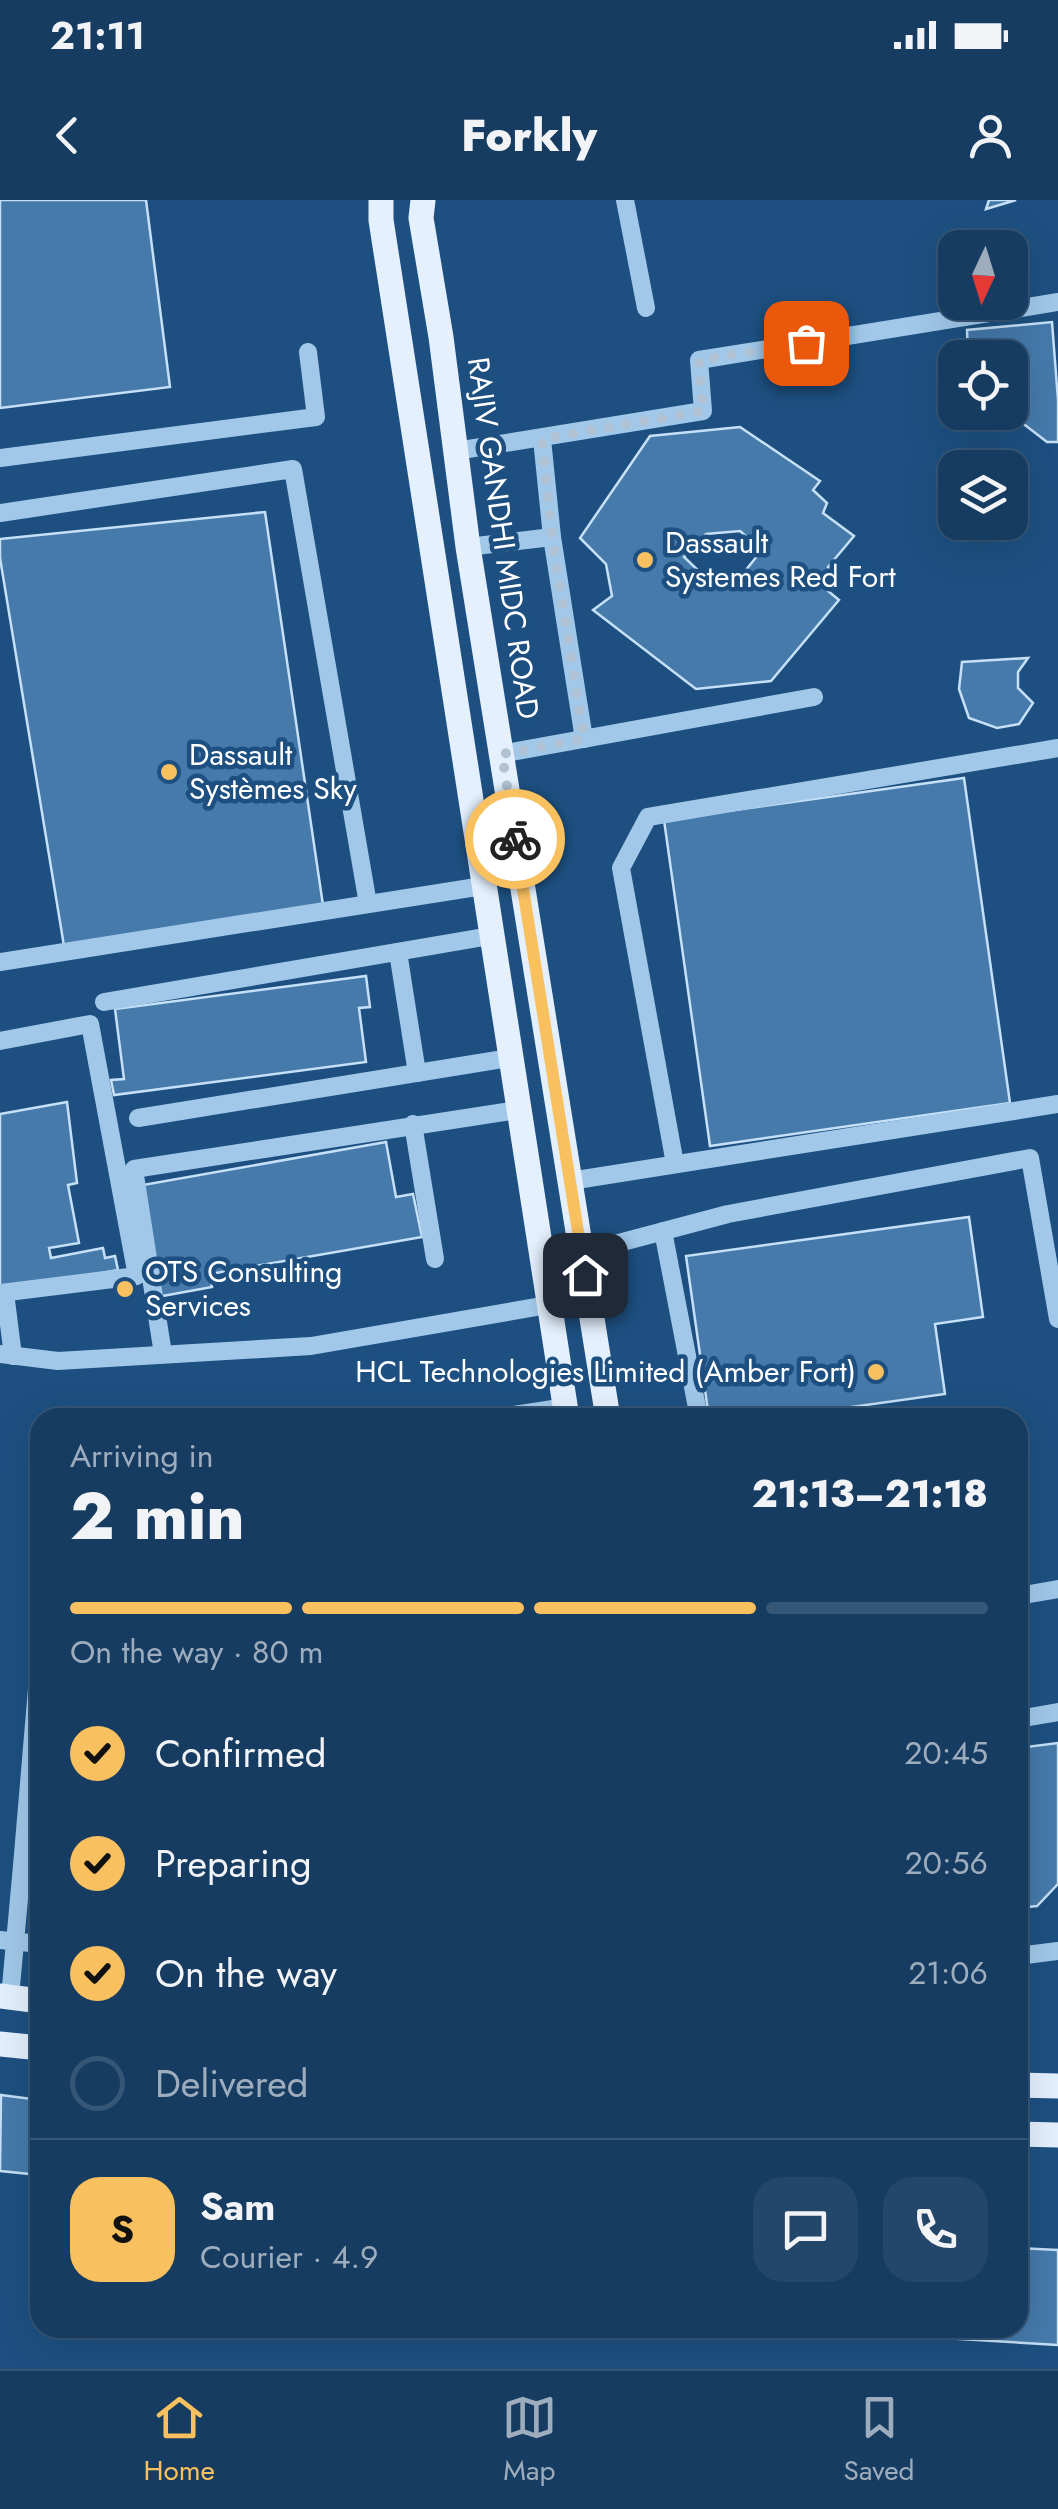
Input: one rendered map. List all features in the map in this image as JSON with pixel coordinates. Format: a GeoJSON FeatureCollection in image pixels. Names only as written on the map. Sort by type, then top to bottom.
{"type":"FeatureCollection","features":[{"type":"Feature","properties":{"kind":"main road"},"geometry":{"type":"LineString","coordinates":[[381,200],[399,344],[565,1408]]}},
{"type":"Feature","properties":{"kind":"main road","name":"RAJIV GANDHI MIDC ROAD"},"geometry":{"type":"LineString","coordinates":[[422,200],[421,218],[468,547],[606,1408]]}},
{"type":"Feature","properties":{"kind":"main road"},"geometry":{"type":"LineString","coordinates":[[5,1997],[30,1999]]}},
{"type":"Feature","properties":{"kind":"main road"},"geometry":{"type":"LineString","coordinates":[[0,2044],[30,2047]]}},
{"type":"Feature","properties":{"kind":"main road"},"geometry":{"type":"LineString","coordinates":[[1028,2085],[1058,2086]]}},
{"type":"Feature","properties":{"kind":"main road"},"geometry":{"type":"LineString","coordinates":[[1028,2134],[1058,2135]]}},
{"type":"Feature","properties":{"kind":"lane"},"geometry":{"type":"LineString","coordinates":[[625,200],[646,308]]}},
{"type":"Feature","properties":{"kind":"lane"},"geometry":{"type":"LineString","coordinates":[[456,451],[703,411],[699,360],[1058,302]]}},
{"type":"Feature","properties":{"kind":"lane"},"geometry":{"type":"LineString","coordinates":[[0,458],[316,418],[308,352]]}},
{"type":"Feature","properties":{"kind":"lane"},"geometry":{"type":"LineString","coordinates":[[542,439],[552,537],[584,739]]}},
{"type":"Feature","properties":{"kind":"lane"},"geometry":{"type":"LineString","coordinates":[[0,513],[293,469],[368,904]]}},
{"type":"Feature","properties":{"kind":"lane"},"geometry":{"type":"LineString","coordinates":[[468,547],[552,537]]}},
{"type":"Feature","properties":{"kind":"lane"},"geometry":{"type":"LineString","coordinates":[[502,754],[814,697]]}},
{"type":"Feature","properties":{"kind":"lane"},"geometry":{"type":"LineString","coordinates":[[674,1164],[621,868],[648,817],[1058,748]]}},
{"type":"Feature","properties":{"kind":"lane"},"geometry":{"type":"LineString","coordinates":[[0,962],[482,886]]}},
{"type":"Feature","properties":{"kind":"lane"},"geometry":{"type":"LineString","coordinates":[[104,1002],[490,936]]}},
{"type":"Feature","properties":{"kind":"lane"},"geometry":{"type":"LineString","coordinates":[[398,952],[418,1073]]}},
{"type":"Feature","properties":{"kind":"lane"},"geometry":{"type":"LineString","coordinates":[[0,1041],[90,1024],[137,1276],[2,1293],[6,1355],[58,1361],[312,1346],[588,1298]]}},
{"type":"Feature","properties":{"kind":"lane"},"geometry":{"type":"LineString","coordinates":[[138,1118],[510,1058]]}},
{"type":"Feature","properties":{"kind":"lane"},"geometry":{"type":"LineString","coordinates":[[570,1180],[1058,1104]]}},
{"type":"Feature","properties":{"kind":"lane"},"geometry":{"type":"LineString","coordinates":[[164,1354],[134,1170],[518,1110]]}},
{"type":"Feature","properties":{"kind":"lane"},"geometry":{"type":"LineString","coordinates":[[413,1124],[435,1259]]}},
{"type":"Feature","properties":{"kind":"lane"},"geometry":{"type":"LineString","coordinates":[[582,1252],[728,1214],[1030,1158],[1058,1319]]}},
{"type":"Feature","properties":{"kind":"lane"},"geometry":{"type":"LineString","coordinates":[[663,1231],[696,1408]]}},
{"type":"Feature","properties":{"kind":"lane"},"geometry":{"type":"LineString","coordinates":[[1028,1594],[1058,1589]]}},
{"type":"Feature","properties":{"kind":"lane"},"geometry":{"type":"LineString","coordinates":[[1028,1717],[1058,1712]]}},
{"type":"Feature","properties":{"kind":"lane"},"geometry":{"type":"LineString","coordinates":[[5,1997],[8,1941],[30,1871]]}},
{"type":"Feature","properties":{"kind":"lane"},"geometry":{"type":"LineString","coordinates":[[1028,1955],[1058,1951]]}},
{"type":"Feature","properties":{"kind":"building"},"geometry":{"type":"Polygon","coordinates":[[[0,200],[146,200],[170,387],[0,408],[0,200]]]}},
{"type":"Feature","properties":{"kind":"building"},"geometry":{"type":"Polygon","coordinates":[[[989,200],[1016,200],[986,209],[989,200]]]}},
{"type":"Feature","properties":{"kind":"building"},"geometry":{"type":"Polygon","coordinates":[[[1052,322],[1058,442],[1047,442],[1028,427],[1028,340],[967,340],[967,330],[1052,322]]]}},
{"type":"Feature","properties":{"kind":"building","name":"Dassault Systemes Red Fort"},"geometry":{"type":"Polygon","coordinates":[[[740,427],[820,481],[813,490],[827,503],[823,513],[854,536],[828,567],[837,575],[828,591],[839,600],[771,681],[696,689],[593,610],[612,596],[606,564],[580,538],[650,436],[740,427]],[[740,531],[706,534],[684,557],[706,578],[745,571],[762,550],[740,531]]]}},
{"type":"Feature","properties":{"kind":"building","name":"Dassault Systèmes Sky"},"geometry":{"type":"Polygon","coordinates":[[[265,512],[324,912],[65,952],[0,539],[265,512]]]}},
{"type":"Feature","properties":{"kind":"building"},"geometry":{"type":"Polygon","coordinates":[[[1028,658],[1018,672],[1018,688],[1033,703],[1019,724],[997,728],[969,718],[959,689],[962,662],[1028,658]]]}},
{"type":"Feature","properties":{"kind":"building"},"geometry":{"type":"Polygon","coordinates":[[[964,778],[1010,1103],[710,1146],[664,820],[964,778]]]}},
{"type":"Feature","properties":{"kind":"building"},"geometry":{"type":"Polygon","coordinates":[[[366,976],[370,1007],[359,1008],[366,1062],[114,1095],[111,1080],[124,1079],[115,1009],[366,976]]]}},
{"type":"Feature","properties":{"kind":"building"},"geometry":{"type":"Polygon","coordinates":[[[67,1102],[77,1183],[68,1185],[79,1243],[49,1248],[51,1258],[103,1248],[105,1258],[115,1256],[118,1270],[14,1289],[0,1284],[0,1114],[67,1102]]]}},
{"type":"Feature","properties":{"kind":"building"},"geometry":{"type":"Polygon","coordinates":[[[386,1142],[396,1197],[413,1194],[422,1237],[210,1274],[212,1287],[157,1297],[143,1185],[386,1142]]]}},
{"type":"Feature","properties":{"kind":"building"},"geometry":{"type":"Polygon","coordinates":[[[969,1217],[983,1317],[935,1324],[945,1394],[845,1408],[708,1408],[686,1256],[969,1217]]]}},
{"type":"Feature","properties":{"kind":"building"},"geometry":{"type":"Polygon","coordinates":[[[1058,1743],[1058,1884],[1037,1906],[1028,1907],[1028,1747],[1058,1743]]]}},
{"type":"Feature","properties":{"kind":"building"},"geometry":{"type":"Polygon","coordinates":[[[1,2095],[30,2099],[30,2174],[0,2171],[1,2095]]]}},
{"type":"Feature","properties":{"kind":"building"},"geometry":{"type":"Polygon","coordinates":[[[1028,2248],[1058,2250],[1058,2345],[943,2338],[1028,2338],[1028,2248]]]}},
{"type":"Feature","properties":{"kind":"way so far"},"geometry":{"type":"LineString","coordinates":[[515,839],[502,754],[584,739],[552,537],[542,439],[703,411],[699,360],[806,343]]}},
{"type":"Feature","properties":{"kind":"place","name":"Dassault Systemes Red Fort"},"geometry":{"type":"Point","coordinates":[645,560]}},
{"type":"Feature","properties":{"kind":"place","name":"Dassault Systèmes Sky"},"geometry":{"type":"Point","coordinates":[169,772]}},
{"type":"Feature","properties":{"kind":"place","name":"OTS Consulting Services"},"geometry":{"type":"Point","coordinates":[125,1289]}},
{"type":"Feature","properties":{"kind":"place","name":"HCL Technologies Limited (Amber Fort)"},"geometry":{"type":"Point","coordinates":[876,1372]}},
{"type":"Feature","properties":{"kind":"route"},"geometry":{"type":"LineString","coordinates":[[515,839],[585,1275]]}}]}
